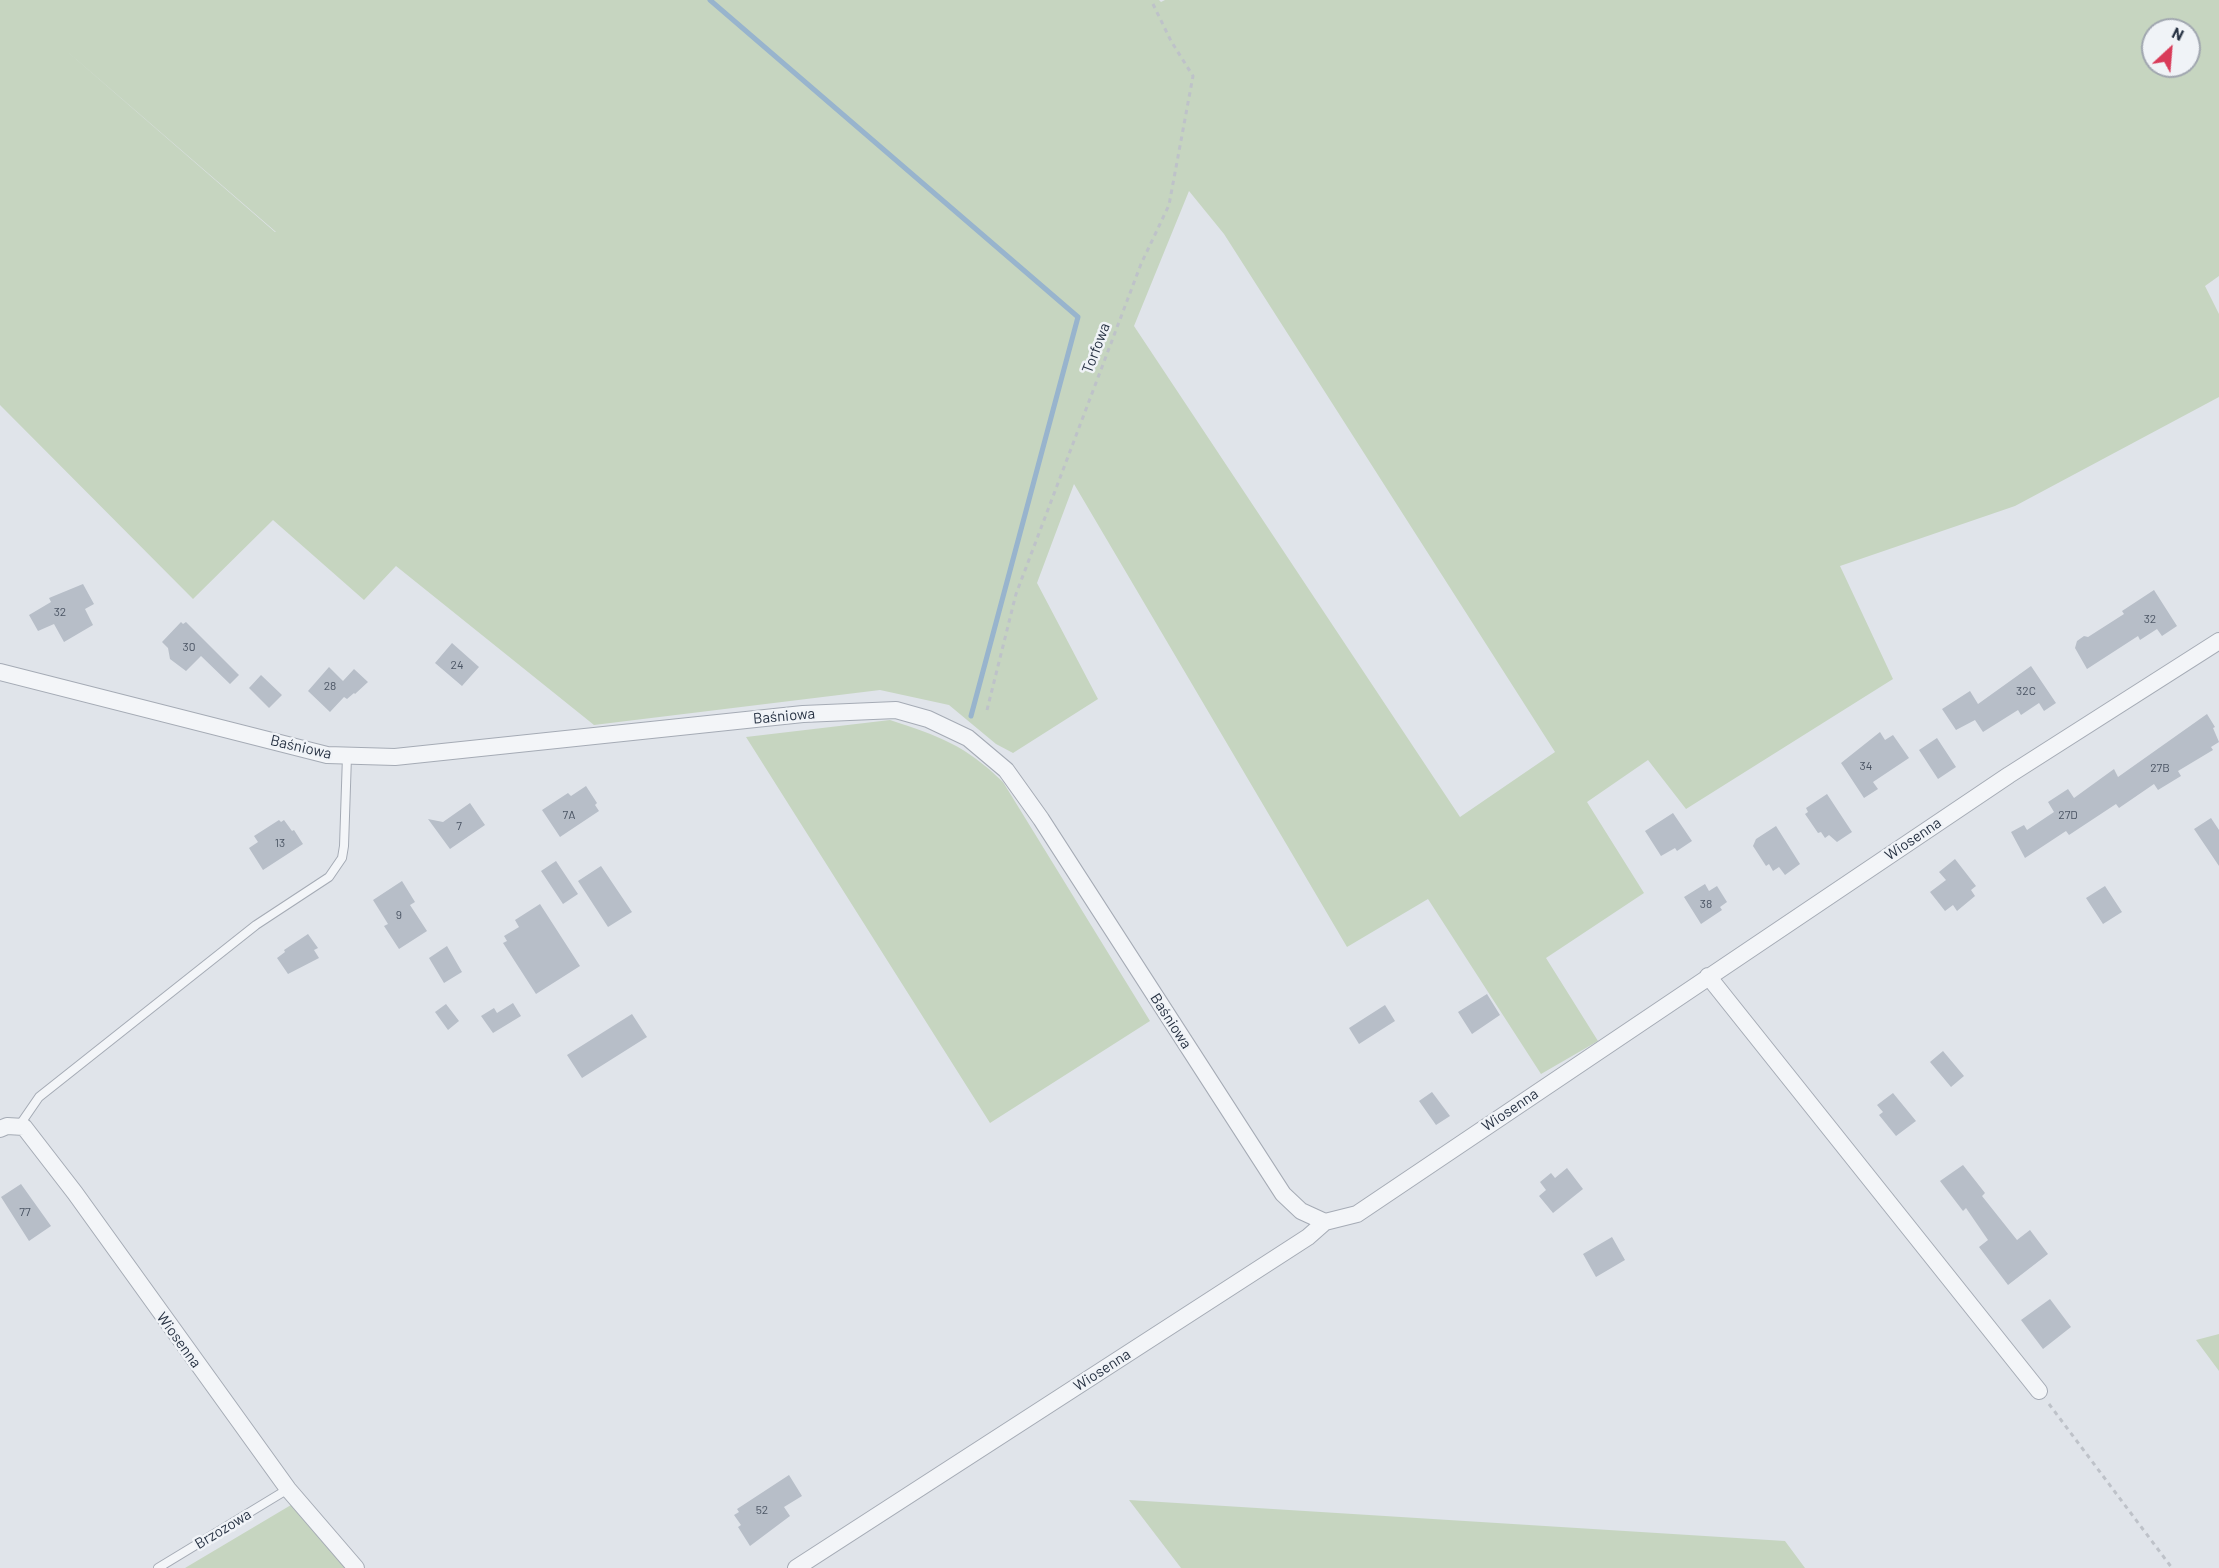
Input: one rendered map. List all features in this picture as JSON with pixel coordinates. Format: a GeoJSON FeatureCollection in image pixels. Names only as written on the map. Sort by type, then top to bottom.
{"type":"FeatureCollection","features":[{"type":"Feature","properties":{"kind":"street","name":"Wiosenna"},"geometry":{"type":"LineString","coordinates":[[796,1568],[1308,1237],[1325,1222],[1357,1214],[2009,775],[2219,641]]}},
{"type":"Feature","properties":{"kind":"street","name":"Baśniowa"},"geometry":{"type":"LineString","coordinates":[[0,672],[327,755],[395,757],[803,714],[896,710],[928,719],[968,738],[1005,770],[1041,819],[1283,1194],[1301,1211],[1325,1222]]}},
{"type":"Feature","properties":{"kind":"street"},"geometry":{"type":"LineString","coordinates":[[1708,976],[2038,1391]]}},
{"type":"Feature","properties":{"kind":"street"},"geometry":{"type":"LineString","coordinates":[[0,1129],[7,1126],[18,1127]]}},
{"type":"Feature","properties":{"kind":"street","name":"Wiosenna"},"geometry":{"type":"LineString","coordinates":[[18,1127],[24,1127],[75,1193],[288,1489],[356,1568]]}},
{"type":"Feature","properties":{"kind":"lane"},"geometry":{"type":"LineString","coordinates":[[18,1127],[39,1097],[256,925],[329,877],[342,858],[344,846],[347,756]]}},
{"type":"Feature","properties":{"kind":"lane","name":"Brzozowa"},"geometry":{"type":"LineString","coordinates":[[158,1568],[288,1489]]}},
{"type":"Feature","properties":{"kind":"path","name":"Torfowa"},"geometry":{"type":"LineString","coordinates":[[987,710],[1016,594],[1141,264],[1169,206],[1193,76],[1171,41],[1152,0]]}},
{"type":"Feature","properties":{"kind":"path"},"geometry":{"type":"LineString","coordinates":[[2038,1391],[2172,1568]]}},
{"type":"Feature","properties":{"kind":"green space"},"geometry":{"type":"Polygon","coordinates":[[[0,0],[1159,0],[1161,2],[1165,0],[2219,0],[2219,276],[2205,286],[2219,314],[2219,397],[2015,506],[1840,566],[1893,679],[1686,809],[1648,760],[1587,802],[1644,893],[1546,958],[1598,1041],[1541,1074],[1428,899],[1347,947],[1074,484],[1037,583],[1098,699],[1013,753],[996,744],[949,705],[880,690],[594,725],[396,566],[364,600],[273,520],[193,599],[0,405],[0,0]],[[62,47],[275,232],[276,232],[62,47]],[[1189,191],[1134,326],[1460,817],[1555,752],[1224,234],[1189,191]]]}},
{"type":"Feature","properties":{"kind":"green space"},"geometry":{"type":"Polygon","coordinates":[[[890,720],[951,743],[976,759],[1003,782],[1150,1021],[990,1123],[746,737],[890,720]]]}},
{"type":"Feature","properties":{"kind":"green space"},"geometry":{"type":"Polygon","coordinates":[[[2219,1334],[2219,1371],[2196,1340],[2219,1334]]]}},
{"type":"Feature","properties":{"kind":"green space"},"geometry":{"type":"Polygon","coordinates":[[[1129,1500],[1785,1541],[1805,1568],[1181,1568],[1129,1500]]]}},
{"type":"Feature","properties":{"kind":"green space"},"geometry":{"type":"Polygon","coordinates":[[[291,1505],[345,1568],[185,1568],[291,1505]]]}},
{"type":"Feature","properties":{"kind":"building"},"geometry":{"type":"Polygon","coordinates":[[[83,584],[94,604],[85,609],[93,625],[64,642],[54,624],[38,631],[29,615],[51,602],[49,598],[83,584]]]}},
{"type":"Feature","properties":{"kind":"building"},"geometry":{"type":"Polygon","coordinates":[[[2154,590],[2177,626],[2162,636],[2157,629],[2140,640],[2138,636],[2087,669],[2075,648],[2077,641],[2084,636],[2088,637],[2124,614],[2122,611],[2154,590]]]}},
{"type":"Feature","properties":{"kind":"building"},"geometry":{"type":"Polygon","coordinates":[[[181,622],[183,624],[186,622],[239,675],[230,684],[201,656],[186,671],[170,659],[168,648],[162,642],[181,622]]]}},
{"type":"Feature","properties":{"kind":"building"},"geometry":{"type":"Polygon","coordinates":[[[452,643],[479,667],[462,686],[435,663],[452,643]]]}},
{"type":"Feature","properties":{"kind":"building"},"geometry":{"type":"Polygon","coordinates":[[[2031,666],[2056,703],[2044,711],[2039,703],[2021,715],[2018,710],[1983,732],[1975,720],[1956,730],[1942,709],[1970,691],[1978,704],[2031,666]]]}},
{"type":"Feature","properties":{"kind":"building"},"geometry":{"type":"Polygon","coordinates":[[[329,667],[343,681],[354,669],[368,682],[347,699],[344,697],[330,712],[308,691],[329,667]]]}},
{"type":"Feature","properties":{"kind":"building"},"geometry":{"type":"Polygon","coordinates":[[[261,675],[282,695],[269,708],[249,688],[261,675]]]}},
{"type":"Feature","properties":{"kind":"building"},"geometry":{"type":"Polygon","coordinates":[[[2207,714],[2215,727],[2213,728],[2219,742],[2211,747],[2213,750],[2178,771],[2181,776],[2158,790],[2154,784],[2119,808],[2116,804],[2069,835],[2066,831],[2025,858],[2011,832],[2024,825],[2027,830],[2054,812],[2048,802],[2068,789],[2074,798],[2114,769],[2118,777],[2207,714]]]}},
{"type":"Feature","properties":{"kind":"building"},"geometry":{"type":"Polygon","coordinates":[[[1880,732],[1885,740],[1893,735],[1909,758],[1873,782],[1878,789],[1864,798],[1841,763],[1880,732]]]}},
{"type":"Feature","properties":{"kind":"building"},"geometry":{"type":"Polygon","coordinates":[[[1937,738],[1956,767],[1938,779],[1919,750],[1937,738]]]}},
{"type":"Feature","properties":{"kind":"building"},"geometry":{"type":"Polygon","coordinates":[[[586,786],[597,803],[595,805],[599,811],[560,837],[542,810],[568,793],[571,796],[586,786]]]}},
{"type":"Feature","properties":{"kind":"building"},"geometry":{"type":"Polygon","coordinates":[[[1827,794],[1852,832],[1837,842],[1829,835],[1825,838],[1821,832],[1818,833],[1805,814],[1808,812],[1806,808],[1827,794]]]}},
{"type":"Feature","properties":{"kind":"building"},"geometry":{"type":"Polygon","coordinates":[[[470,803],[485,825],[450,849],[428,819],[443,822],[470,803]]]}},
{"type":"Feature","properties":{"kind":"building"},"geometry":{"type":"Polygon","coordinates":[[[1673,813],[1692,841],[1677,851],[1675,848],[1661,856],[1645,831],[1673,813]]]}},
{"type":"Feature","properties":{"kind":"building"},"geometry":{"type":"Polygon","coordinates":[[[2211,818],[2219,830],[2219,866],[2194,829],[2211,818]]]}},
{"type":"Feature","properties":{"kind":"building"},"geometry":{"type":"Polygon","coordinates":[[[279,820],[281,822],[284,820],[292,831],[294,830],[303,844],[263,870],[249,848],[258,842],[254,836],[279,820]]]}},
{"type":"Feature","properties":{"kind":"building"},"geometry":{"type":"Polygon","coordinates":[[[1776,826],[1800,864],[1785,875],[1779,867],[1773,871],[1769,864],[1766,866],[1753,846],[1756,839],[1776,826]]]}},
{"type":"Feature","properties":{"kind":"building"},"geometry":{"type":"Polygon","coordinates":[[[1955,859],[1976,886],[1971,890],[1975,896],[1957,911],[1953,905],[1945,911],[1930,892],[1946,880],[1939,872],[1955,859]]]}},
{"type":"Feature","properties":{"kind":"building"},"geometry":{"type":"Polygon","coordinates":[[[556,861],[578,894],[563,904],[541,871],[556,861]]]}},
{"type":"Feature","properties":{"kind":"building"},"geometry":{"type":"Polygon","coordinates":[[[601,866],[632,912],[608,927],[578,881],[601,866]]]}},
{"type":"Feature","properties":{"kind":"building"},"geometry":{"type":"Polygon","coordinates":[[[402,881],[415,902],[410,905],[427,931],[399,949],[384,926],[388,924],[373,900],[402,881]]]}},
{"type":"Feature","properties":{"kind":"building"},"geometry":{"type":"Polygon","coordinates":[[[1705,884],[1709,891],[1717,886],[1727,902],[1720,907],[1722,910],[1701,924],[1684,897],[1705,884]]]}},
{"type":"Feature","properties":{"kind":"building"},"geometry":{"type":"Polygon","coordinates":[[[2105,886],[2122,912],[2103,924],[2086,898],[2105,886]]]}},
{"type":"Feature","properties":{"kind":"building"},"geometry":{"type":"Polygon","coordinates":[[[540,904],[580,966],[536,994],[503,943],[507,941],[504,936],[519,927],[515,920],[540,904]]]}},
{"type":"Feature","properties":{"kind":"building"},"geometry":{"type":"Polygon","coordinates":[[[308,934],[318,948],[314,950],[319,958],[288,974],[277,958],[285,952],[284,950],[308,934]]]}},
{"type":"Feature","properties":{"kind":"building"},"geometry":{"type":"Polygon","coordinates":[[[447,946],[462,972],[444,983],[429,958],[447,946]]]}},
{"type":"Feature","properties":{"kind":"building"},"geometry":{"type":"Polygon","coordinates":[[[1487,994],[1500,1015],[1472,1034],[1458,1012],[1487,994]]]}},
{"type":"Feature","properties":{"kind":"building"},"geometry":{"type":"Polygon","coordinates":[[[513,1003],[521,1016],[493,1033],[481,1016],[494,1008],[497,1013],[513,1003]]]}},
{"type":"Feature","properties":{"kind":"building"},"geometry":{"type":"Polygon","coordinates":[[[446,1004],[459,1021],[448,1030],[435,1012],[446,1004]]]}},
{"type":"Feature","properties":{"kind":"building"},"geometry":{"type":"Polygon","coordinates":[[[1385,1005],[1395,1021],[1359,1044],[1349,1028],[1385,1005]]]}},
{"type":"Feature","properties":{"kind":"building"},"geometry":{"type":"Polygon","coordinates":[[[632,1014],[647,1037],[582,1078],[567,1055],[632,1014]]]}},
{"type":"Feature","properties":{"kind":"building"},"geometry":{"type":"Polygon","coordinates":[[[1943,1051],[1964,1076],[1951,1087],[1930,1062],[1943,1051]]]}},
{"type":"Feature","properties":{"kind":"building"},"geometry":{"type":"Polygon","coordinates":[[[1432,1092],[1450,1116],[1436,1125],[1419,1101],[1432,1092]]]}},
{"type":"Feature","properties":{"kind":"building"},"geometry":{"type":"Polygon","coordinates":[[[1893,1093],[1916,1121],[1896,1136],[1879,1115],[1883,1112],[1877,1105],[1893,1093]]]}},
{"type":"Feature","properties":{"kind":"building"},"geometry":{"type":"Polygon","coordinates":[[[1963,1165],[1985,1193],[1982,1196],[2017,1240],[2030,1230],[2048,1254],[2008,1285],[1979,1247],[1988,1240],[1966,1208],[1963,1211],[1940,1181],[1963,1165]]]}},
{"type":"Feature","properties":{"kind":"building"},"geometry":{"type":"Polygon","coordinates":[[[1567,1168],[1583,1189],[1553,1213],[1539,1196],[1546,1190],[1540,1182],[1551,1173],[1555,1178],[1567,1168]]]}},
{"type":"Feature","properties":{"kind":"building"},"geometry":{"type":"Polygon","coordinates":[[[21,1184],[51,1226],[29,1241],[1,1197],[21,1184]]]}},
{"type":"Feature","properties":{"kind":"building"},"geometry":{"type":"Polygon","coordinates":[[[1612,1237],[1625,1260],[1596,1277],[1583,1254],[1612,1237]]]}},
{"type":"Feature","properties":{"kind":"building"},"geometry":{"type":"Polygon","coordinates":[[[2050,1299],[2071,1327],[2043,1349],[2021,1320],[2050,1299]]]}},
{"type":"Feature","properties":{"kind":"building"},"geometry":{"type":"Polygon","coordinates":[[[789,1475],[802,1496],[784,1507],[790,1516],[750,1546],[738,1527],[741,1525],[734,1515],[739,1512],[737,1509],[789,1475]]]}},
{"type":"Feature","properties":{"kind":"waterway"},"geometry":{"type":"LineString","coordinates":[[710,0],[1078,317],[971,716]]}}]}
